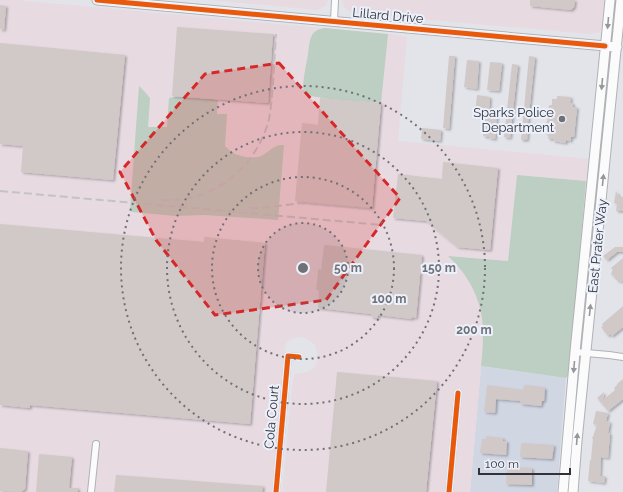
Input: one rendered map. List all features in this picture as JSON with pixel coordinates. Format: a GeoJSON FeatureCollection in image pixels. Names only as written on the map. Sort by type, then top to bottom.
{"type":"FeatureCollection","features":[{"type":"Feature","properties":{"kind":"main road","name":"Lillard Drive"},"geometry":{"type":"LineString","coordinates":[[97,0],[620,47]]}},
{"type":"Feature","properties":{"kind":"main road","name":"East Prater Way"},"geometry":{"type":"LineString","coordinates":[[563,492],[575,352],[610,0]]}},
{"type":"Feature","properties":{"kind":"main road","name":"East Prater Way"},"geometry":{"type":"LineString","coordinates":[[573,492],[586,353],[620,47],[621,0]]}},
{"type":"Feature","properties":{"kind":"street"},"geometry":{"type":"LineString","coordinates":[[334,21],[335,0]]}},
{"type":"Feature","properties":{"kind":"street"},"geometry":{"type":"LineString","coordinates":[[575,352],[623,357]]}},
{"type":"Feature","properties":{"kind":"street","name":"Cola Court"},"geometry":{"type":"LineString","coordinates":[[276,492],[288,356],[299,357]]}},
{"type":"Feature","properties":{"kind":"street"},"geometry":{"type":"LineString","coordinates":[[449,492],[458,393]]}},
{"type":"Feature","properties":{"kind":"street"},"geometry":{"type":"LineString","coordinates":[[91,492],[96,444]]}},
{"type":"Feature","properties":{"kind":"highlighted area"},"geometry":{"type":"Polygon","coordinates":[[[279,63],[400,198],[326,300],[215,315],[156,240],[120,172],[205,74],[279,63]]]}},
{"type":"Feature","properties":{"kind":"shaded area"},"geometry":{"type":"Polygon","coordinates":[[[0,0],[17,0],[407,37],[398,141],[589,159],[586,181],[517,175],[508,261],[449,256],[467,276],[473,287],[483,321],[484,334],[470,492],[282,492],[293,378],[295,374],[311,370],[317,361],[316,348],[313,343],[305,338],[299,337],[290,340],[286,344],[285,348],[272,492],[0,492],[0,0]]]}},
{"type":"Feature","properties":{"kind":"shaded area"},"geometry":{"type":"Polygon","coordinates":[[[210,0],[328,0],[326,5],[317,10],[210,0]]]}},
{"type":"Feature","properties":{"kind":"shaded area"},"geometry":{"type":"Polygon","coordinates":[[[342,0],[607,0],[602,29],[598,33],[590,34],[352,13],[345,8],[342,0]]]}},
{"type":"Feature","properties":{"kind":"shaded area"},"geometry":{"type":"Polygon","coordinates":[[[481,366],[566,378],[557,492],[470,492],[481,366]]]}},
{"type":"Feature","properties":{"kind":"green space"},"geometry":{"type":"Polygon","coordinates":[[[324,28],[388,34],[381,103],[327,99],[304,93],[304,80],[311,38],[317,30],[324,28]]]}},
{"type":"Feature","properties":{"kind":"green space"},"geometry":{"type":"Polygon","coordinates":[[[139,86],[150,98],[148,127],[167,127],[169,98],[218,100],[217,114],[227,114],[225,146],[234,153],[245,157],[258,157],[274,147],[284,145],[278,220],[205,215],[175,216],[132,212],[130,210],[139,86]]]}},
{"type":"Feature","properties":{"kind":"green space"},"geometry":{"type":"Polygon","coordinates":[[[517,175],[586,181],[569,374],[566,378],[481,366],[483,324],[478,302],[474,291],[463,272],[448,256],[508,261],[517,175]]]}},
{"type":"Feature","properties":{"kind":"building"},"geometry":{"type":"Polygon","coordinates":[[[530,0],[575,0],[574,7],[571,10],[530,6],[530,0]]]}},
{"type":"Feature","properties":{"kind":"building"},"geometry":{"type":"Polygon","coordinates":[[[0,5],[6,6],[4,30],[0,29],[0,5]]]}},
{"type":"Feature","properties":{"kind":"building"},"geometry":{"type":"Polygon","coordinates":[[[177,27],[273,34],[268,103],[172,96],[177,27]]]}},
{"type":"Feature","properties":{"kind":"building"},"geometry":{"type":"Polygon","coordinates":[[[0,43],[125,55],[113,180],[21,172],[23,146],[0,144],[0,43]]]}},
{"type":"Feature","properties":{"kind":"building"},"geometry":{"type":"Polygon","coordinates":[[[449,56],[455,56],[449,129],[443,128],[449,56]]]}},
{"type":"Feature","properties":{"kind":"building","name":"Sparks Police Department"},"geometry":{"type":"Polygon","coordinates":[[[529,56],[535,57],[528,123],[546,125],[549,105],[552,105],[552,99],[557,99],[557,96],[571,97],[570,103],[573,103],[573,107],[577,107],[574,137],[571,137],[571,141],[566,140],[566,143],[553,141],[553,139],[548,139],[549,135],[546,134],[545,129],[528,128],[527,140],[521,140],[529,56]]]}},
{"type":"Feature","properties":{"kind":"building"},"geometry":{"type":"Polygon","coordinates":[[[467,60],[479,61],[477,89],[464,87],[467,60]]]}},
{"type":"Feature","properties":{"kind":"building"},"geometry":{"type":"Polygon","coordinates":[[[490,62],[502,63],[499,91],[487,90],[490,62]]]}},
{"type":"Feature","properties":{"kind":"building"},"geometry":{"type":"Polygon","coordinates":[[[512,64],[518,65],[510,138],[504,137],[512,64]]]}},
{"type":"Feature","properties":{"kind":"building"},"geometry":{"type":"Polygon","coordinates":[[[477,95],[490,97],[489,113],[497,114],[495,139],[483,136],[485,116],[480,116],[481,113],[475,113],[477,95]]]}},
{"type":"Feature","properties":{"kind":"building"},"geometry":{"type":"Polygon","coordinates":[[[320,98],[381,103],[372,208],[295,201],[302,123],[318,125],[320,98]]]}},
{"type":"Feature","properties":{"kind":"building"},"geometry":{"type":"Polygon","coordinates":[[[422,128],[441,130],[440,141],[421,139],[422,128]]]}},
{"type":"Feature","properties":{"kind":"building"},"geometry":{"type":"Polygon","coordinates":[[[443,162],[498,168],[490,250],[457,247],[426,221],[393,218],[398,174],[442,179],[443,162]]]}},
{"type":"Feature","properties":{"kind":"building"},"geometry":{"type":"Polygon","coordinates":[[[616,191],[619,197],[623,197],[623,211],[616,211],[617,204],[614,203],[616,191]]]}},
{"type":"Feature","properties":{"kind":"building"},"geometry":{"type":"Polygon","coordinates":[[[0,224],[204,242],[204,237],[265,243],[250,424],[30,405],[30,408],[0,405],[0,224]]]}},
{"type":"Feature","properties":{"kind":"building"},"geometry":{"type":"Polygon","coordinates":[[[324,245],[422,255],[416,318],[412,317],[412,319],[378,315],[378,318],[371,317],[371,314],[318,308],[319,289],[316,289],[318,269],[321,270],[324,245]]]}},
{"type":"Feature","properties":{"kind":"building"},"geometry":{"type":"Polygon","coordinates":[[[615,247],[623,247],[623,252],[617,252],[607,260],[603,256],[615,247]]]}},
{"type":"Feature","properties":{"kind":"building"},"geometry":{"type":"Polygon","coordinates":[[[623,258],[623,282],[616,280],[616,278],[613,277],[614,275],[611,275],[613,270],[611,268],[623,258]]]}},
{"type":"Feature","properties":{"kind":"building"},"geometry":{"type":"Polygon","coordinates":[[[623,306],[623,327],[612,336],[610,334],[608,336],[601,327],[603,326],[602,324],[623,306]]]}},
{"type":"Feature","properties":{"kind":"building"},"geometry":{"type":"Polygon","coordinates":[[[337,372],[437,381],[426,492],[326,492],[337,372]]]}},
{"type":"Feature","properties":{"kind":"building"},"geometry":{"type":"Polygon","coordinates":[[[623,379],[623,399],[608,411],[597,398],[604,392],[603,400],[615,390],[614,388],[623,379]]]}},
{"type":"Feature","properties":{"kind":"building"},"geometry":{"type":"Polygon","coordinates":[[[487,385],[523,390],[524,385],[543,387],[545,388],[544,401],[542,401],[541,406],[522,404],[520,403],[521,401],[496,399],[495,413],[484,412],[487,385]]]}},
{"type":"Feature","properties":{"kind":"building"},"geometry":{"type":"Polygon","coordinates":[[[596,411],[608,413],[606,421],[610,422],[608,433],[610,433],[608,458],[601,457],[600,476],[605,476],[604,483],[588,481],[592,439],[597,425],[593,424],[596,411]]]}},
{"type":"Feature","properties":{"kind":"building"},"geometry":{"type":"Polygon","coordinates":[[[486,436],[503,438],[503,441],[507,441],[506,455],[480,453],[482,439],[486,439],[486,436]]]}},
{"type":"Feature","properties":{"kind":"building"},"geometry":{"type":"Polygon","coordinates":[[[521,443],[554,445],[552,459],[520,457],[521,443]]]}},
{"type":"Feature","properties":{"kind":"building"},"geometry":{"type":"Polygon","coordinates":[[[0,448],[28,451],[25,489],[21,492],[0,491],[0,448]]]}},
{"type":"Feature","properties":{"kind":"building"},"geometry":{"type":"Polygon","coordinates":[[[39,454],[72,457],[69,488],[78,488],[78,492],[36,492],[39,454]]]}},
{"type":"Feature","properties":{"kind":"building"},"geometry":{"type":"Polygon","coordinates":[[[507,467],[532,468],[532,485],[506,484],[507,467]]]}},
{"type":"Feature","properties":{"kind":"building"},"geometry":{"type":"Polygon","coordinates":[[[116,475],[263,486],[262,492],[114,492],[116,475]]]}},
{"type":"Feature","properties":{"kind":"railway"},"geometry":{"type":"LineString","coordinates":[[161,200],[185,199],[214,189],[227,181],[249,160],[264,134],[269,119],[276,34]]}},
{"type":"Feature","properties":{"kind":"railway"},"geometry":{"type":"LineString","coordinates":[[0,191],[382,225]]}},
{"type":"Feature","properties":{"kind":"railway"},"geometry":{"type":"LineString","coordinates":[[250,208],[301,203],[370,209]]}},
{"type":"Feature","properties":{"kind":"cycle path"},"geometry":{"type":"LineString","coordinates":[[97,0],[605,46]]}},
{"type":"Feature","properties":{"kind":"cycle path"},"geometry":{"type":"LineString","coordinates":[[276,492],[288,356],[299,357]]}},
{"type":"Feature","properties":{"kind":"cycle path"},"geometry":{"type":"LineString","coordinates":[[449,492],[458,393]]}},
{"type":"Feature","properties":{"kind":"place","name":"Sparks Police Department"},"geometry":{"type":"Point","coordinates":[562,119]}}]}
